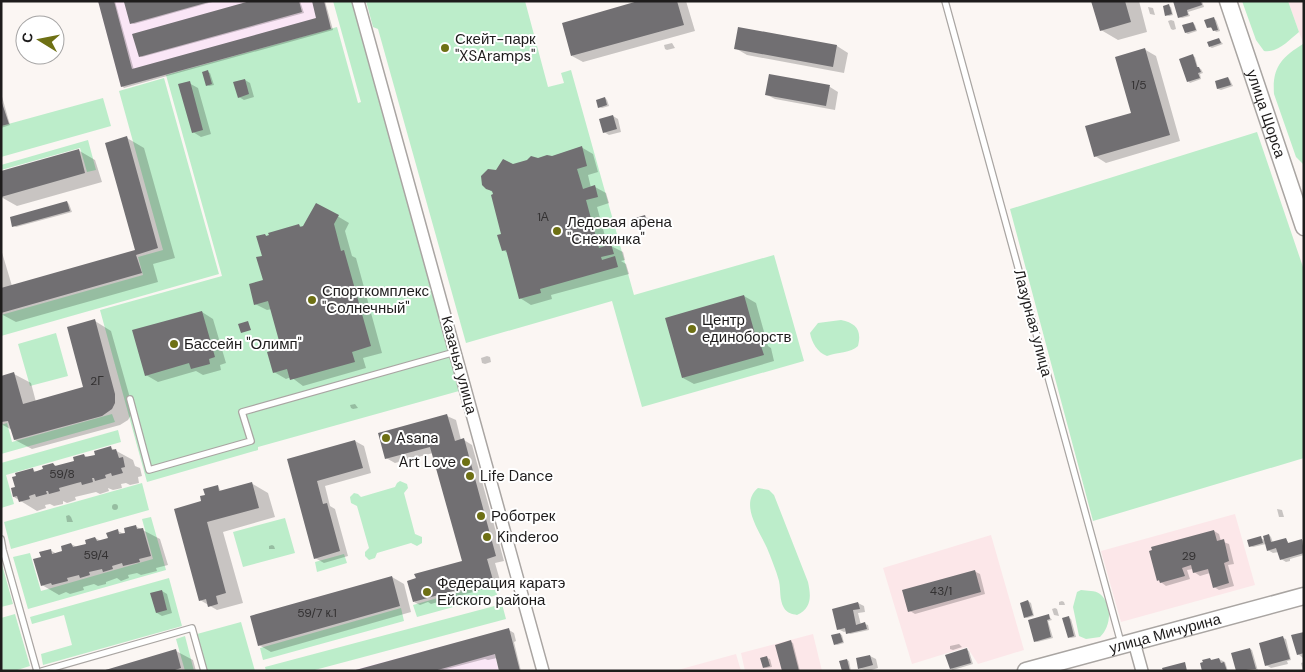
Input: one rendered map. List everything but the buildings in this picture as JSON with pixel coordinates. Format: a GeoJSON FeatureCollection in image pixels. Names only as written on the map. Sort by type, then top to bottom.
{"type":"FeatureCollection","features":[{"type":"Feature","properties":{"kind":"street","name":"Казачья улица"},"geometry":{"type":"LineString","coordinates":[[358,1],[544,671]]}},
{"type":"Feature","properties":{"kind":"street","name":"улица Щорса"},"geometry":{"type":"LineString","coordinates":[[1228,1],[1304,227]]}},
{"type":"Feature","properties":{"kind":"street","name":"улица Мичурина"},"geometry":{"type":"LineString","coordinates":[[1026,671],[1304,596]]}},
{"type":"Feature","properties":{"kind":"street","name":"Лазурная улица"},"geometry":{"type":"LineString","coordinates":[[1128,644],[1142,671]]}},
{"type":"Feature","properties":{"kind":"lane","name":"Лазурная улица"},"geometry":{"type":"LineString","coordinates":[[945,1],[1128,644]]}},
{"type":"Feature","properties":{"kind":"lane"},"geometry":{"type":"LineString","coordinates":[[130,399],[149,470],[250,442],[242,412],[455,352]]}},
{"type":"Feature","properties":{"kind":"lane"},"geometry":{"type":"LineString","coordinates":[[1,538],[37,671]]}},
{"type":"Feature","properties":{"kind":"lane"},"geometry":{"type":"LineString","coordinates":[[42,671],[192,628],[204,671]]}},
{"type":"Feature","properties":{"kind":"shaded area"},"geometry":{"type":"Polygon","coordinates":[[[98,1],[324,1],[331,29],[121,87],[98,1]]]}},
{"type":"Feature","properties":{"kind":"shaded area"},"geometry":{"type":"Polygon","coordinates":[[[1288,1],[1304,1],[1304,45],[1299,32],[1288,1]]]}},
{"type":"Feature","properties":{"kind":"shaded area"},"geometry":{"type":"Polygon","coordinates":[[[1235,514],[1255,585],[1121,622],[1101,551],[1235,514]]]}},
{"type":"Feature","properties":{"kind":"shaded area"},"geometry":{"type":"Polygon","coordinates":[[[991,535],[1024,650],[978,664],[967,647],[912,664],[883,568],[991,535]]]}},
{"type":"Feature","properties":{"kind":"shaded area"},"geometry":{"type":"Polygon","coordinates":[[[489,634],[499,671],[350,671],[489,634]]]}},
{"type":"Feature","properties":{"kind":"shaded area"},"geometry":{"type":"Polygon","coordinates":[[[813,634],[822,671],[745,671],[741,653],[813,634]]]}},
{"type":"Feature","properties":{"kind":"shaded area"},"geometry":{"type":"Polygon","coordinates":[[[736,654],[741,671],[674,671],[736,654]]]}},
{"type":"Feature","properties":{"kind":"green space"},"geometry":{"type":"Polygon","coordinates":[[[333,1],[353,1],[459,391],[258,447],[258,450],[147,482],[100,310],[222,276],[166,75],[337,27],[358,103],[361,102],[333,1]]]}},
{"type":"Feature","properties":{"kind":"green space"},"geometry":{"type":"Polygon","coordinates":[[[366,1],[525,1],[548,87],[564,83],[561,73],[571,70],[634,295],[774,255],[804,361],[642,407],[612,301],[466,343],[378,29],[373,27],[366,1]]]}},
{"type":"Feature","properties":{"kind":"green space"},"geometry":{"type":"Polygon","coordinates":[[[1242,1],[1288,1],[1299,32],[1279,48],[1264,51],[1256,40],[1242,1]]]}},
{"type":"Feature","properties":{"kind":"green space"},"geometry":{"type":"Polygon","coordinates":[[[1303,44],[1304,165],[1296,157],[1274,94],[1275,77],[1280,64],[1284,58],[1303,44]]]}},
{"type":"Feature","properties":{"kind":"green space"},"geometry":{"type":"Polygon","coordinates":[[[164,78],[219,274],[1,336],[1,315],[143,275],[138,257],[163,250],[119,91],[164,78]]]}},
{"type":"Feature","properties":{"kind":"green space"},"geometry":{"type":"Polygon","coordinates":[[[103,98],[111,126],[1,157],[1,126],[103,98]]]}},
{"type":"Feature","properties":{"kind":"green space"},"geometry":{"type":"Polygon","coordinates":[[[1257,132],[1304,270],[1304,458],[1093,521],[1010,209],[1257,132]]]}},
{"type":"Feature","properties":{"kind":"green space"},"geometry":{"type":"Polygon","coordinates":[[[88,140],[96,170],[87,172],[80,148],[1,170],[1,165],[88,140]]]}},
{"type":"Feature","properties":{"kind":"green space"},"geometry":{"type":"Polygon","coordinates":[[[841,320],[851,323],[857,328],[859,336],[858,346],[852,350],[827,356],[816,347],[810,333],[818,323],[841,320]]]}},
{"type":"Feature","properties":{"kind":"green space"},"geometry":{"type":"Polygon","coordinates":[[[56,333],[68,376],[30,386],[18,344],[56,333]]]}},
{"type":"Feature","properties":{"kind":"green space"},"geometry":{"type":"Polygon","coordinates":[[[112,414],[115,422],[1,454],[1,425],[7,423],[12,442],[112,414]]]}},
{"type":"Feature","properties":{"kind":"green space"},"geometry":{"type":"Polygon","coordinates":[[[118,430],[121,442],[6,475],[14,504],[1,508],[1,463],[118,430]]]}},
{"type":"Feature","properties":{"kind":"green space"},"geometry":{"type":"Polygon","coordinates":[[[400,481],[407,484],[408,488],[404,493],[415,534],[422,537],[422,543],[417,546],[411,543],[377,553],[375,558],[369,560],[365,556],[365,552],[369,548],[357,506],[351,503],[350,497],[354,493],[361,497],[395,487],[400,481]]]}},
{"type":"Feature","properties":{"kind":"green space"},"geometry":{"type":"Polygon","coordinates":[[[142,483],[149,510],[11,549],[4,522],[142,483]]]}},
{"type":"Feature","properties":{"kind":"green space"},"geometry":{"type":"Polygon","coordinates":[[[758,488],[769,490],[774,495],[808,582],[810,592],[808,605],[797,615],[785,610],[782,605],[779,581],[767,548],[752,517],[750,502],[758,488]]]}},
{"type":"Feature","properties":{"kind":"green space"},"geometry":{"type":"Polygon","coordinates":[[[151,517],[166,570],[28,609],[13,557],[30,553],[41,591],[153,559],[142,519],[151,517]]]}},
{"type":"Feature","properties":{"kind":"green space"},"geometry":{"type":"Polygon","coordinates":[[[285,518],[295,553],[243,567],[233,532],[285,518]]]}},
{"type":"Feature","properties":{"kind":"green space"},"geometry":{"type":"Polygon","coordinates":[[[344,554],[347,563],[317,572],[315,562],[344,554]]]}},
{"type":"Feature","properties":{"kind":"green space"},"geometry":{"type":"Polygon","coordinates":[[[1,561],[13,604],[1,607],[1,561]]]}},
{"type":"Feature","properties":{"kind":"green space"},"geometry":{"type":"Polygon","coordinates":[[[169,578],[182,626],[43,665],[41,654],[72,645],[64,615],[32,624],[30,617],[169,578]]]}},
{"type":"Feature","properties":{"kind":"green space"},"geometry":{"type":"Polygon","coordinates":[[[494,582],[497,595],[417,617],[413,605],[494,582]]]}},
{"type":"Feature","properties":{"kind":"green space"},"geometry":{"type":"Polygon","coordinates":[[[1081,590],[1100,594],[1107,604],[1109,610],[1108,622],[1104,633],[1100,637],[1086,639],[1079,636],[1073,607],[1077,592],[1081,590]]]}},
{"type":"Feature","properties":{"kind":"green space"},"geometry":{"type":"Polygon","coordinates":[[[502,604],[506,619],[311,671],[266,671],[265,667],[502,604]]]}},
{"type":"Feature","properties":{"kind":"green space"},"geometry":{"type":"Polygon","coordinates":[[[401,608],[404,621],[263,660],[260,648],[401,608]]]}},
{"type":"Feature","properties":{"kind":"green space"},"geometry":{"type":"Polygon","coordinates":[[[15,614],[30,666],[14,671],[1,671],[1,618],[15,614]]]}},
{"type":"Feature","properties":{"kind":"green space"},"geometry":{"type":"Polygon","coordinates":[[[241,622],[255,671],[207,671],[197,634],[241,622]]]}},
{"type":"Feature","properties":{"kind":"green space"},"geometry":{"type":"Polygon","coordinates":[[[185,636],[194,671],[185,671],[176,639],[185,636]]]}},
{"type":"Feature","properties":{"kind":"place","name":"Скейт-парк \"XSAramps\""},"geometry":{"type":"Point","coordinates":[445,48]}},
{"type":"Feature","properties":{"kind":"place","name":"Ледовая арена \"Снежинка\""},"geometry":{"type":"Point","coordinates":[557,231]}},
{"type":"Feature","properties":{"kind":"place","name":"Спорткомплекс \"Солнечный\""},"geometry":{"type":"Point","coordinates":[312,300]}},
{"type":"Feature","properties":{"kind":"place","name":"Центр единоборств"},"geometry":{"type":"Point","coordinates":[692,329]}},
{"type":"Feature","properties":{"kind":"place","name":"Бассейн \"Олимп\""},"geometry":{"type":"Point","coordinates":[174,344]}},
{"type":"Feature","properties":{"kind":"place","name":"Asana"},"geometry":{"type":"Point","coordinates":[386,438]}},
{"type":"Feature","properties":{"kind":"place","name":"Art Love"},"geometry":{"type":"Point","coordinates":[466,462]}},
{"type":"Feature","properties":{"kind":"place","name":"Life Dance"},"geometry":{"type":"Point","coordinates":[470,476]}},
{"type":"Feature","properties":{"kind":"place","name":"Роботрек"},"geometry":{"type":"Point","coordinates":[481,516]}},
{"type":"Feature","properties":{"kind":"place","name":"Kinderoo"},"geometry":{"type":"Point","coordinates":[487,537]}},
{"type":"Feature","properties":{"kind":"place","name":"Федерация каратэ Ейского района"},"geometry":{"type":"Point","coordinates":[427,592]}}]}
